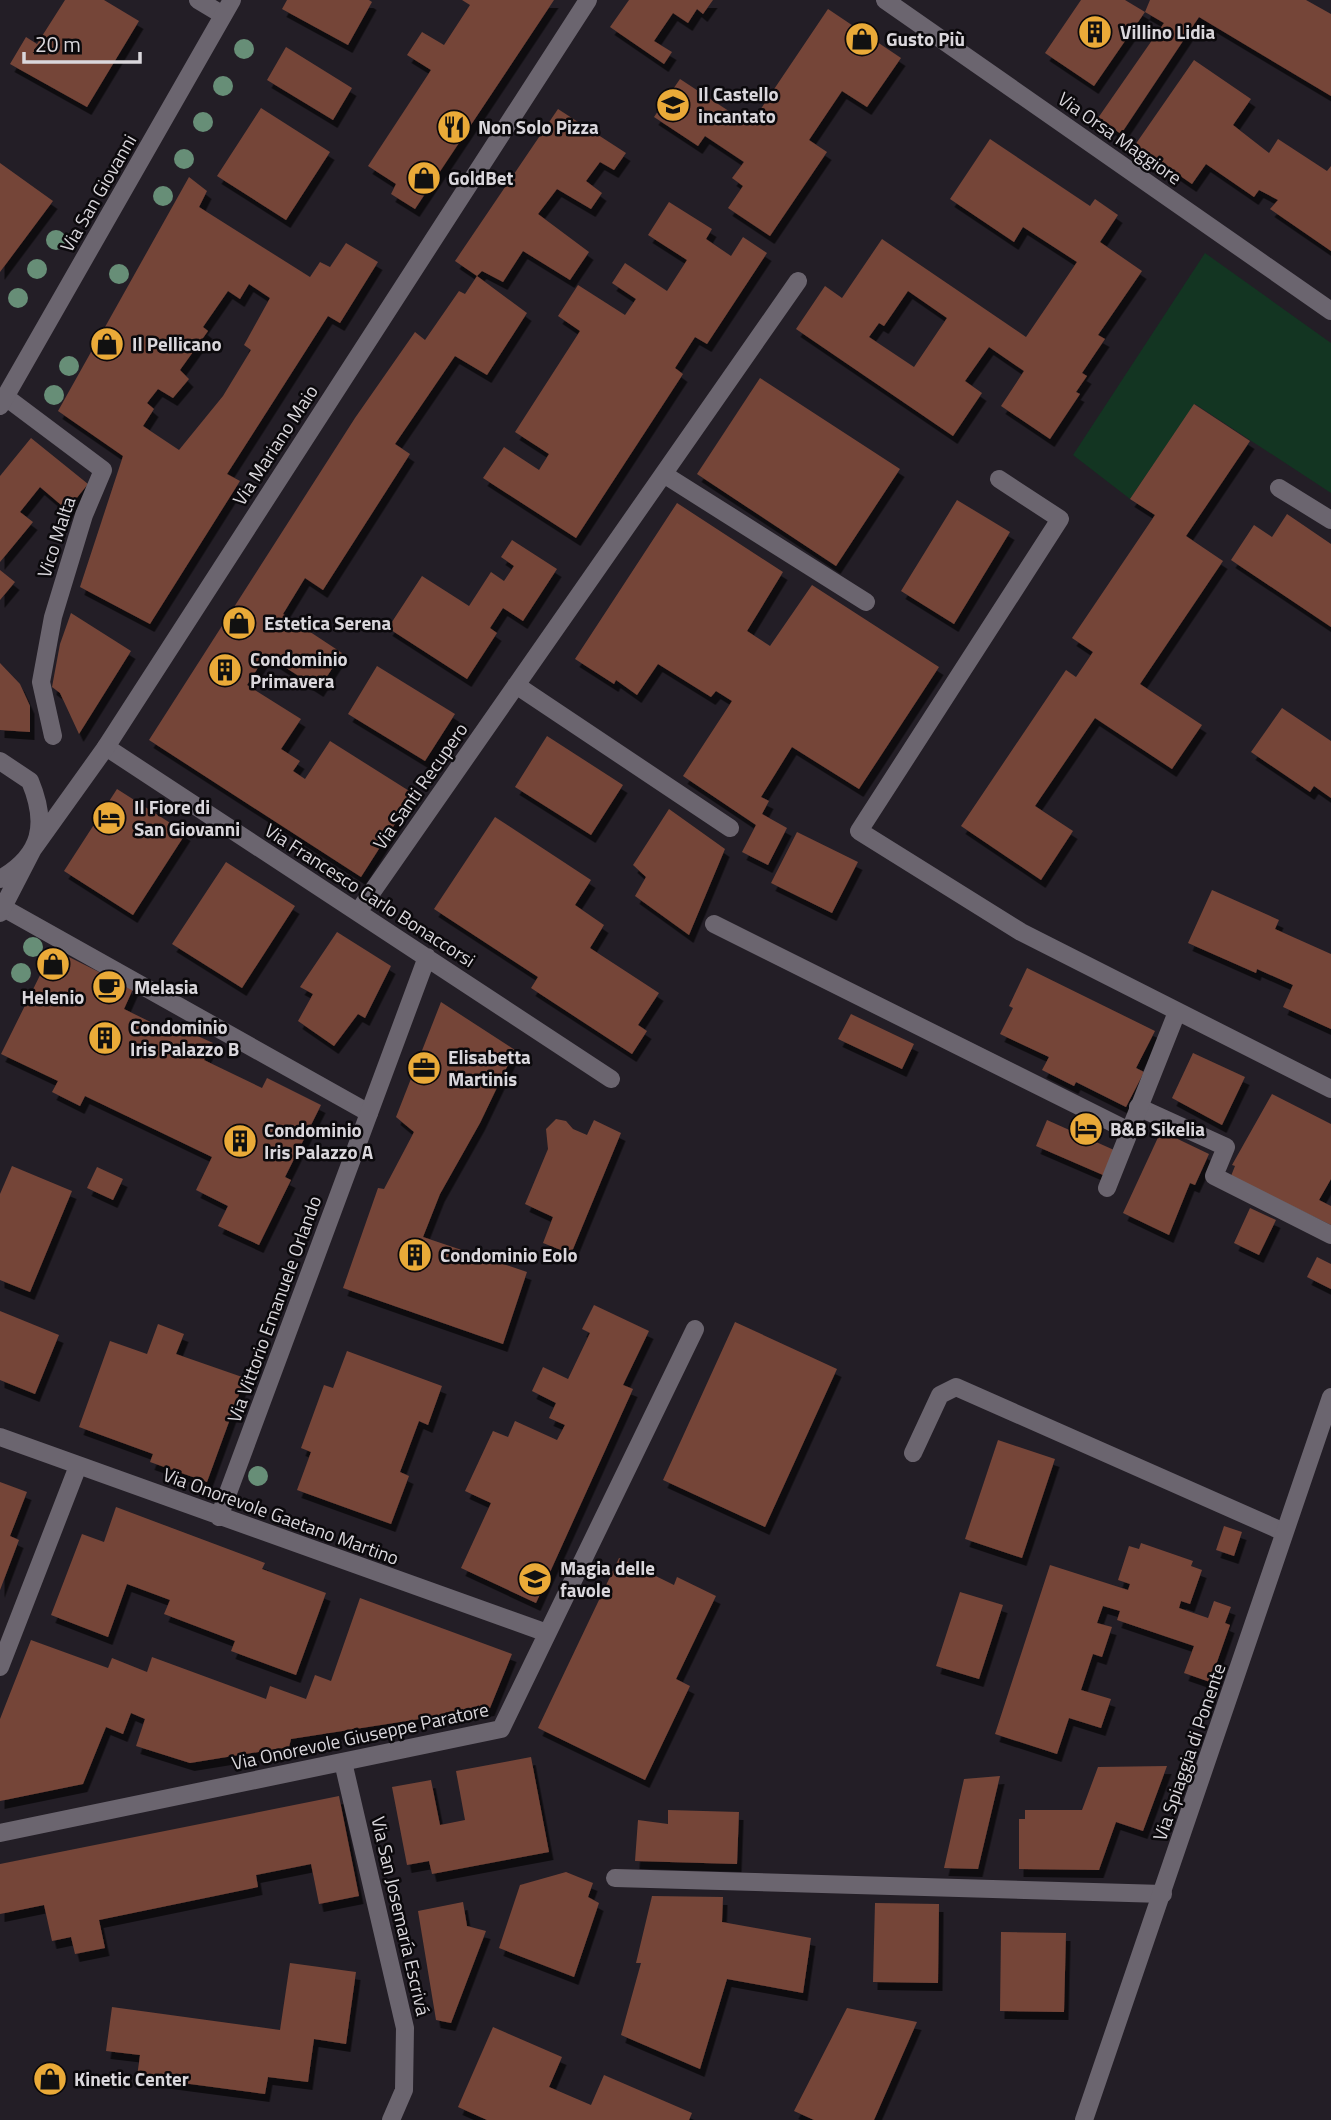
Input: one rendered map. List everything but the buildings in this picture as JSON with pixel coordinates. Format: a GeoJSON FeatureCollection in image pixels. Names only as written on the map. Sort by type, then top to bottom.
{"type":"FeatureCollection","features":[{"type":"Feature","properties":{"kind":"street"},"geometry":{"type":"LineString","coordinates":[[198,0],[227,8]]}},
{"type":"Feature","properties":{"kind":"street","name":"Via Mariano Maio"},"geometry":{"type":"LineString","coordinates":[[1,910],[33,849],[106,747],[588,0]]}},
{"type":"Feature","properties":{"kind":"street","name":"Via Orsa Maggiore"},"geometry":{"type":"LineString","coordinates":[[885,0],[1331,311]]}},
{"type":"Feature","properties":{"kind":"street","name":"Via San Giovanni"},"geometry":{"type":"LineString","coordinates":[[3,402],[227,8]]}},
{"type":"Feature","properties":{"kind":"street","name":"Via Santi Recupero"},"geometry":{"type":"LineString","coordinates":[[358,912],[799,281]]}},
{"type":"Feature","properties":{"kind":"street","name":"Vico Malta"},"geometry":{"type":"LineString","coordinates":[[3,402],[103,470],[85,515],[52,617],[41,682],[54,737]]}},
{"type":"Feature","properties":{"kind":"street"},"geometry":{"type":"LineString","coordinates":[[664,475],[866,602]]}},
{"type":"Feature","properties":{"kind":"street"},"geometry":{"type":"LineString","coordinates":[[999,479],[1060,519],[859,831],[1021,932],[1331,1089]]}},
{"type":"Feature","properties":{"kind":"street"},"geometry":{"type":"LineString","coordinates":[[1279,488],[1331,520]]}},
{"type":"Feature","properties":{"kind":"street"},"geometry":{"type":"LineString","coordinates":[[516,685],[730,828]]}},
{"type":"Feature","properties":{"kind":"street","name":"Via Francesco Carlo Bonaccorsi"},"geometry":{"type":"LineString","coordinates":[[106,747],[611,1079]]}},
{"type":"Feature","properties":{"kind":"street"},"geometry":{"type":"LineString","coordinates":[[0,761],[30,781],[36,795],[41,823],[33,849],[19,868],[0,879]]}},
{"type":"Feature","properties":{"kind":"street"},"geometry":{"type":"LineString","coordinates":[[1,910],[369,1113]]}},
{"type":"Feature","properties":{"kind":"street"},"geometry":{"type":"LineString","coordinates":[[714,924],[1129,1131]]}},
{"type":"Feature","properties":{"kind":"street","name":"Via Vittorio Emanuele Orlando"},"geometry":{"type":"LineString","coordinates":[[219,1517],[427,957]]}},
{"type":"Feature","properties":{"kind":"street"},"geometry":{"type":"LineString","coordinates":[[1107,1188],[1177,1012]]}},
{"type":"Feature","properties":{"kind":"street"},"geometry":{"type":"LineString","coordinates":[[1139,1107],[1226,1147],[1214,1176],[1331,1235]]}},
{"type":"Feature","properties":{"kind":"street","name":"Via Onorevole Giuseppe Paratore"},"geometry":{"type":"LineString","coordinates":[[0,1833],[500,1729],[695,1329]]}},
{"type":"Feature","properties":{"kind":"street"},"geometry":{"type":"LineString","coordinates":[[913,1453],[940,1395],[956,1387],[1284,1532]]}},
{"type":"Feature","properties":{"kind":"street","name":"Via Spiaggia di Ponente"},"geometry":{"type":"LineString","coordinates":[[1084,2120],[1331,1396]]}},
{"type":"Feature","properties":{"kind":"street","name":"Via Onorevole Gaetano Martino"},"geometry":{"type":"LineString","coordinates":[[0,1437],[547,1633]]}},
{"type":"Feature","properties":{"kind":"street"},"geometry":{"type":"LineString","coordinates":[[0,1667],[78,1466]]}},
{"type":"Feature","properties":{"kind":"street","name":"Via San Josemaría Escrivá"},"geometry":{"type":"LineString","coordinates":[[343,1762],[405,2028],[404,2090],[391,2120]]}},
{"type":"Feature","properties":{"kind":"street"},"geometry":{"type":"LineString","coordinates":[[615,1878],[1163,1894]]}},
{"type":"Feature","properties":{"kind":"green space"},"geometry":{"type":"Polygon","coordinates":[[[1205,253],[1331,343],[1331,493],[1195,404],[1130,499],[1073,455],[1205,253]]]}},
{"type":"Feature","properties":{"kind":"place","name":"Villino Lidia"},"geometry":{"type":"Point","coordinates":[1095,32]}},
{"type":"Feature","properties":{"kind":"place","name":"Gusto Più"},"geometry":{"type":"Point","coordinates":[862,39]}},
{"type":"Feature","properties":{"kind":"place","name":"Il Castello incantato"},"geometry":{"type":"Point","coordinates":[673,105]}},
{"type":"Feature","properties":{"kind":"place","name":"Non Solo Pizza"},"geometry":{"type":"Point","coordinates":[454,127]}},
{"type":"Feature","properties":{"kind":"place","name":"GoldBet"},"geometry":{"type":"Point","coordinates":[424,178]}},
{"type":"Feature","properties":{"kind":"place","name":"Il Pellicano"},"geometry":{"type":"Point","coordinates":[107,344]}},
{"type":"Feature","properties":{"kind":"place","name":"Estetica Serena"},"geometry":{"type":"Point","coordinates":[239,623]}},
{"type":"Feature","properties":{"kind":"place","name":"Condominio Primavera"},"geometry":{"type":"Point","coordinates":[225,670]}},
{"type":"Feature","properties":{"kind":"place","name":"Il Fiore di San Giovanni"},"geometry":{"type":"Point","coordinates":[109,818]}},
{"type":"Feature","properties":{"kind":"place","name":"Helenio"},"geometry":{"type":"Point","coordinates":[53,964]}},
{"type":"Feature","properties":{"kind":"place","name":"Melasia"},"geometry":{"type":"Point","coordinates":[109,987]}},
{"type":"Feature","properties":{"kind":"place","name":"Condominio Iris Palazzo B"},"geometry":{"type":"Point","coordinates":[105,1038]}},
{"type":"Feature","properties":{"kind":"place","name":"Elisabetta Martinis"},"geometry":{"type":"Point","coordinates":[424,1068]}},
{"type":"Feature","properties":{"kind":"place","name":"B&B Sikelia"},"geometry":{"type":"Point","coordinates":[1086,1129]}},
{"type":"Feature","properties":{"kind":"place","name":"Condominio Iris Palazzo A"},"geometry":{"type":"Point","coordinates":[240,1141]}},
{"type":"Feature","properties":{"kind":"place","name":"Condominio Eolo"},"geometry":{"type":"Point","coordinates":[415,1255]}},
{"type":"Feature","properties":{"kind":"place","name":"Magia delle favole"},"geometry":{"type":"Point","coordinates":[535,1579]}},
{"type":"Feature","properties":{"kind":"place","name":"Kinetic Center"},"geometry":{"type":"Point","coordinates":[50,2079]}}]}
